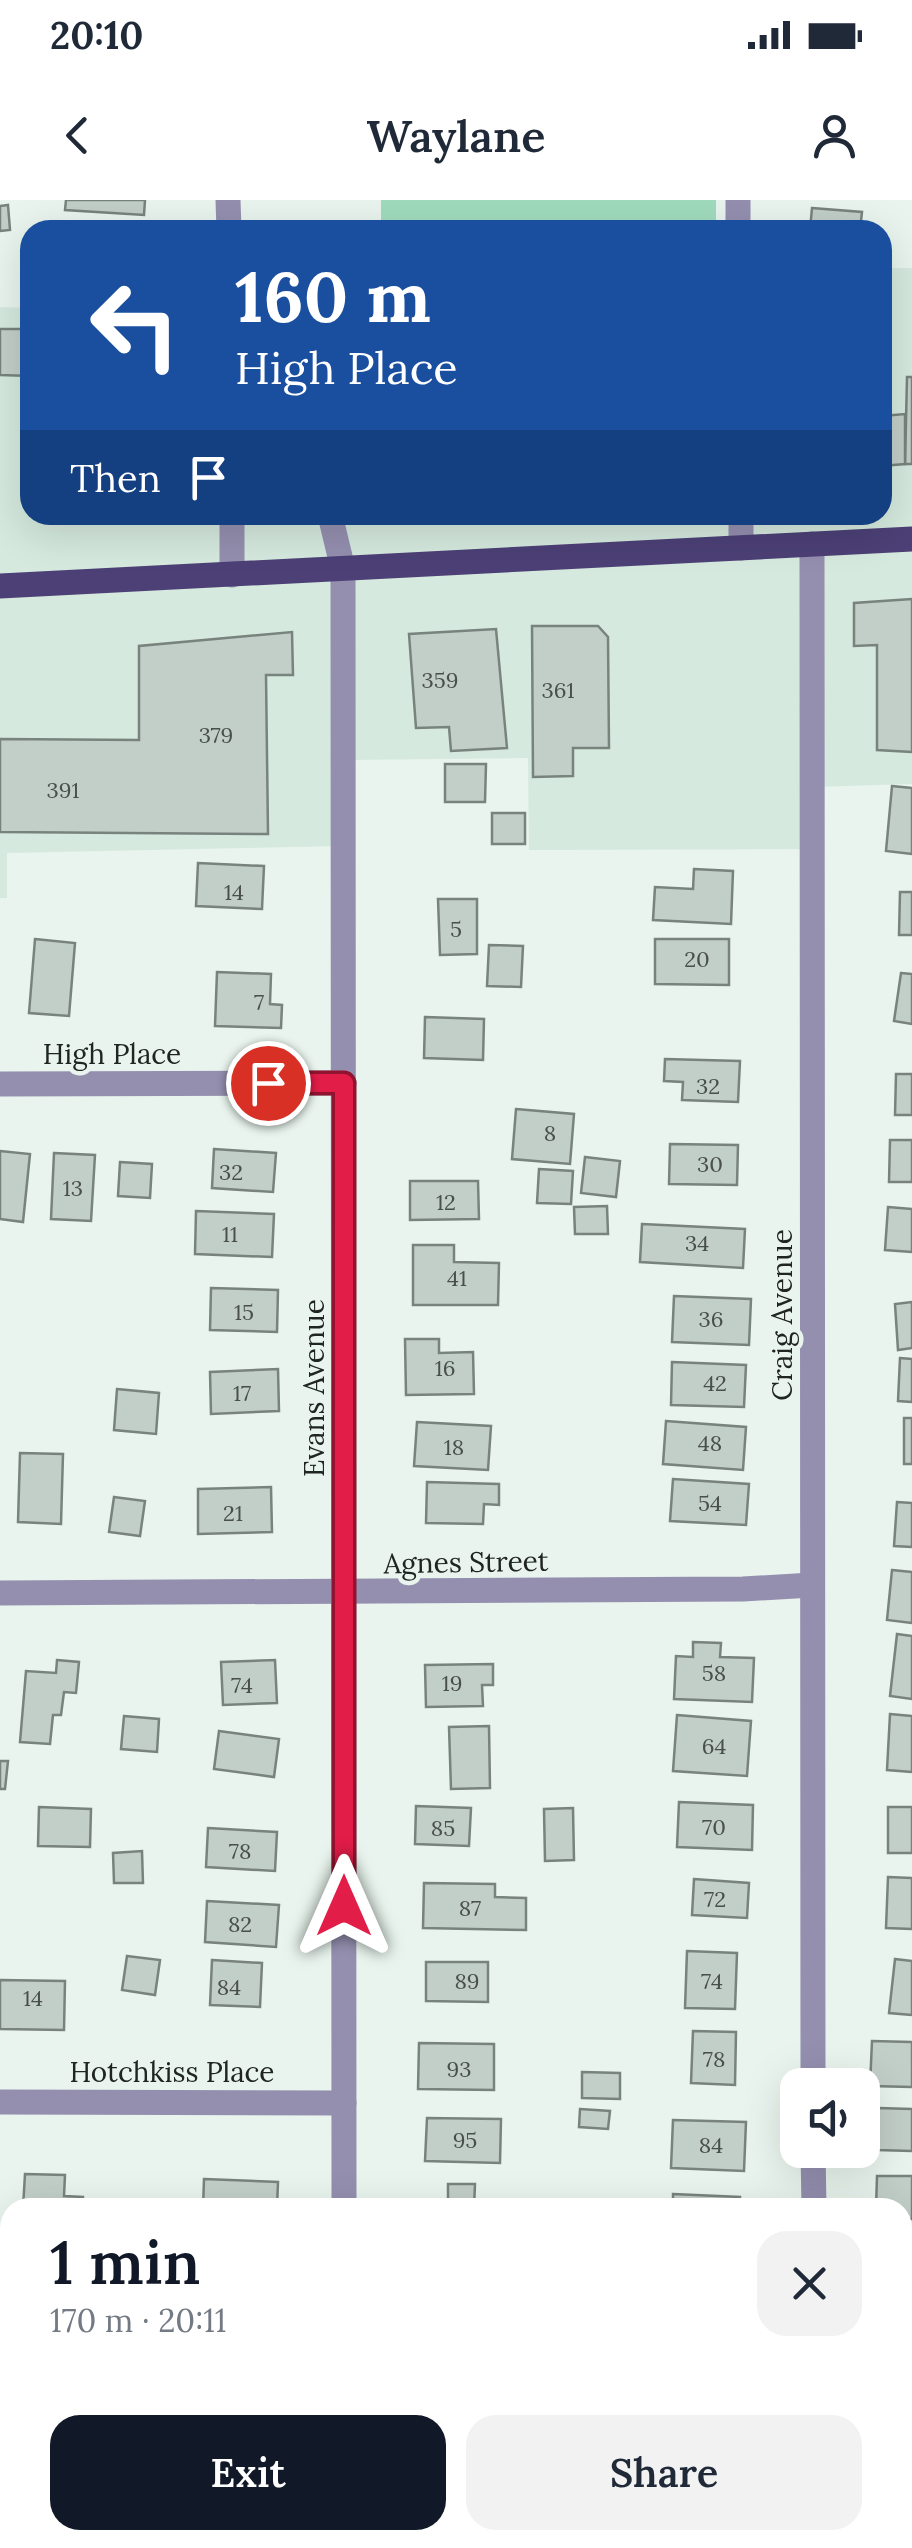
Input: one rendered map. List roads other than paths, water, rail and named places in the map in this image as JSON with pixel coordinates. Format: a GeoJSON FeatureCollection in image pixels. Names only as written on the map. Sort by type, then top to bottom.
{"type":"FeatureCollection","features":[{"type":"Feature","properties":{"kind":"main road"},"geometry":{"type":"LineString","coordinates":[[0,586],[912,538]]}},
{"type":"Feature","properties":{"kind":"street"},"geometry":{"type":"LineString","coordinates":[[232,525],[232,575]]}},
{"type":"Feature","properties":{"kind":"street","name":"Evans Avenue"},"geometry":{"type":"LineString","coordinates":[[332,525],[343,569],[344,2198]]}},
{"type":"Feature","properties":{"kind":"street"},"geometry":{"type":"LineString","coordinates":[[740,525],[741,548]]}},
{"type":"Feature","properties":{"kind":"street","name":"Craig Avenue"},"geometry":{"type":"LineString","coordinates":[[812,544],[813,2068]]}},
{"type":"Feature","properties":{"kind":"street","name":"High Place"},"geometry":{"type":"LineString","coordinates":[[0,1084],[344,1083]]}},
{"type":"Feature","properties":{"kind":"street","name":"Agnes Street"},"geometry":{"type":"LineString","coordinates":[[0,1593],[344,1593],[812,1585]]}},
{"type":"Feature","properties":{"kind":"street","name":"Hotchkiss Place"},"geometry":{"type":"LineString","coordinates":[[0,2102],[344,2103]]}},
{"type":"Feature","properties":{"kind":"street"},"geometry":{"type":"LineString","coordinates":[[814,2168],[814,2198]]}}]}
